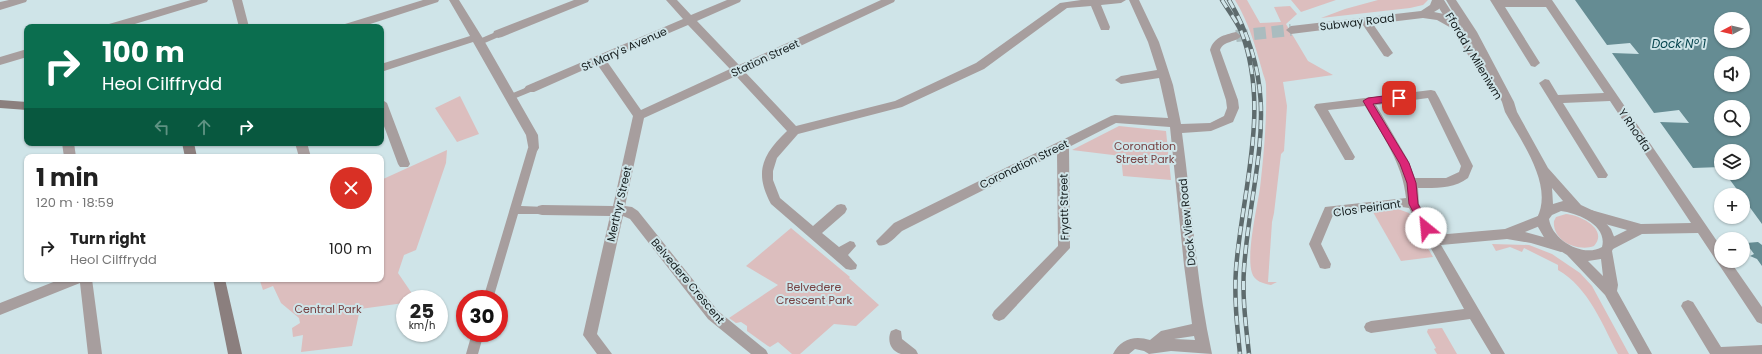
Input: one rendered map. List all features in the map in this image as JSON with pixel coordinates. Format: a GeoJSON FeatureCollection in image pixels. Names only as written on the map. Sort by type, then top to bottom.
{"type":"FeatureCollection","features":[{"type":"Feature","properties":{"kind":"main road"},"geometry":{"type":"LineString","coordinates":[[0,104],[24,106]]}},
{"type":"Feature","properties":{"kind":"main road"},"geometry":{"type":"LineString","coordinates":[[220,282],[235,354]]}},
{"type":"Feature","properties":{"kind":"street"},"geometry":{"type":"LineString","coordinates":[[0,6],[22,0]]}},
{"type":"Feature","properties":{"kind":"street"},"geometry":{"type":"LineString","coordinates":[[123,24],[203,0]]}},
{"type":"Feature","properties":{"kind":"street"},"geometry":{"type":"LineString","coordinates":[[238,0],[243,24]]}},
{"type":"Feature","properties":{"kind":"street"},"geometry":{"type":"LineString","coordinates":[[358,24],[434,0]]}},
{"type":"Feature","properties":{"kind":"street"},"geometry":{"type":"LineString","coordinates":[[454,0],[478,39],[532,135],[533,148],[491,290]]}},
{"type":"Feature","properties":{"kind":"street"},"geometry":{"type":"LineString","coordinates":[[384,67],[498,34],[584,0]]}},
{"type":"Feature","properties":{"kind":"street"},"geometry":{"type":"LineString","coordinates":[[671,0],[794,131]]}},
{"type":"Feature","properties":{"kind":"street","name":"St Mary's Avenue"},"geometry":{"type":"LineString","coordinates":[[511,97],[600,60],[736,0]]}},
{"type":"Feature","properties":{"kind":"street","name":"Station Street"},"geometry":{"type":"LineString","coordinates":[[639,116],[890,0]]}},
{"type":"Feature","properties":{"kind":"street"},"geometry":{"type":"LineString","coordinates":[[851,265],[775,201],[767,187],[766,175],[771,158],[782,143],[794,131],[898,104],[980,66],[1064,5],[1121,0]]}},
{"type":"Feature","properties":{"kind":"street","name":"Dock View Road"},"geometry":{"type":"LineString","coordinates":[[1134,0],[1149,31],[1163,73],[1176,126],[1194,296],[1204,350]]}},
{"type":"Feature","properties":{"kind":"street"},"geometry":{"type":"LineString","coordinates":[[1423,14],[1435,7],[1438,0]]}},
{"type":"Feature","properties":{"kind":"street","name":"Ffordd y Mileniwm"},"geometry":{"type":"LineString","coordinates":[[1438,0],[1457,26],[1503,103],[1510,112],[1544,171],[1577,209]]}},
{"type":"Feature","properties":{"kind":"street","name":"Ffordd y Mileniwm"},"geometry":{"type":"LineString","coordinates":[[1451,0],[1472,32],[1508,102],[1510,112]]}},
{"type":"Feature","properties":{"kind":"street"},"geometry":{"type":"LineString","coordinates":[[1496,2],[1548,2]]}},
{"type":"Feature","properties":{"kind":"street"},"geometry":{"type":"LineString","coordinates":[[1496,2],[1535,63]]}},
{"type":"Feature","properties":{"kind":"street","name":"Y Rhodfa"},"geometry":{"type":"LineString","coordinates":[[1548,2],[1714,248]]}},
{"type":"Feature","properties":{"kind":"street"},"geometry":{"type":"LineString","coordinates":[[1095,3],[1105,27]]}},
{"type":"Feature","properties":{"kind":"street","name":"Subway Road"},"geometry":{"type":"LineString","coordinates":[[1290,30],[1423,14],[1440,18],[1457,26]]}},
{"type":"Feature","properties":{"kind":"street"},"geometry":{"type":"LineString","coordinates":[[1366,21],[1388,53]]}},
{"type":"Feature","properties":{"kind":"street"},"geometry":{"type":"LineString","coordinates":[[1176,126],[1211,127],[1230,119],[1233,108],[1232,100],[1215,50],[1216,46],[1224,39],[1236,36]]}},
{"type":"Feature","properties":{"kind":"street"},"geometry":{"type":"LineString","coordinates":[[0,61],[24,54]]}},
{"type":"Feature","properties":{"kind":"street"},"geometry":{"type":"LineString","coordinates":[[600,60],[639,116]]}},
{"type":"Feature","properties":{"kind":"street"},"geometry":{"type":"LineString","coordinates":[[1121,80],[1163,73]]}},
{"type":"Feature","properties":{"kind":"street"},"geometry":{"type":"LineString","coordinates":[[1545,82],[1602,175]]}},
{"type":"Feature","properties":{"kind":"street"},"geometry":{"type":"LineString","coordinates":[[1349,157],[1320,107],[1431,94],[1438,104],[1448,130],[1458,146],[1467,166],[1463,175],[1454,181],[1439,184],[1411,183]]}},
{"type":"Feature","properties":{"kind":"street"},"geometry":{"type":"LineString","coordinates":[[1555,99],[1613,98]]}},
{"type":"Feature","properties":{"kind":"street"},"geometry":{"type":"LineString","coordinates":[[1368,101],[1404,163],[1411,183],[1413,204],[1498,354]]}},
{"type":"Feature","properties":{"kind":"street"},"geometry":{"type":"LineString","coordinates":[[384,111],[404,164]]}},
{"type":"Feature","properties":{"kind":"street","name":"Merthyr Street"},"geometry":{"type":"LineString","coordinates":[[605,354],[590,335],[639,116]]}},
{"type":"Feature","properties":{"kind":"street","name":"Coronation Street"},"geometry":{"type":"LineString","coordinates":[[882,241],[898,227],[1115,119],[1176,126]]}},
{"type":"Feature","properties":{"kind":"street","name":"Fryatt Street"},"geometry":{"type":"LineString","coordinates":[[999,315],[1064,248],[1063,145]]}},
{"type":"Feature","properties":{"kind":"street","name":"Ffordd y Mileniwm"},"geometry":{"type":"LineString","coordinates":[[1544,171],[1547,200],[1545,215]]}},
{"type":"Feature","properties":{"kind":"street","name":"Clos Peiriant"},"geometry":{"type":"LineString","coordinates":[[1325,264],[1315,244],[1329,211],[1402,202],[1413,204]]}},
{"type":"Feature","properties":{"kind":"street"},"geometry":{"type":"LineString","coordinates":[[1506,234],[1545,215],[1552,208],[1560,206],[1577,209],[1591,215],[1641,229],[1701,228]]}},
{"type":"Feature","properties":{"kind":"street"},"geometry":{"type":"LineString","coordinates":[[813,234],[841,209]]}},
{"type":"Feature","properties":{"kind":"street"},"geometry":{"type":"LineString","coordinates":[[514,210],[542,210]]}},
{"type":"Feature","properties":{"kind":"street","name":"Belvedere Crescent"},"geometry":{"type":"LineString","coordinates":[[542,210],[625,210],[634,215],[713,315],[761,354]]}},
{"type":"Feature","properties":{"kind":"street"},"geometry":{"type":"LineString","coordinates":[[1545,215],[1544,226],[1547,233],[1610,291],[1645,354]]}},
{"type":"Feature","properties":{"kind":"street"},"geometry":{"type":"LineString","coordinates":[[1591,215],[1606,230],[1610,238],[1608,248],[1611,285],[1610,291]]}},
{"type":"Feature","properties":{"kind":"street"},"geometry":{"type":"LineString","coordinates":[[1433,240],[1506,234],[1531,238],[1590,256],[1599,255],[1608,248],[1641,229]]}},
{"type":"Feature","properties":{"kind":"street"},"geometry":{"type":"LineString","coordinates":[[839,255],[850,246]]}},
{"type":"Feature","properties":{"kind":"street"},"geometry":{"type":"LineString","coordinates":[[1728,268],[1762,318]]}},
{"type":"Feature","properties":{"kind":"street"},"geometry":{"type":"LineString","coordinates":[[0,309],[68,282]]}},
{"type":"Feature","properties":{"kind":"street"},"geometry":{"type":"LineString","coordinates":[[86,282],[95,354]]}},
{"type":"Feature","properties":{"kind":"street"},"geometry":{"type":"LineString","coordinates":[[1688,306],[1718,353],[1762,351]]}},
{"type":"Feature","properties":{"kind":"street"},"geometry":{"type":"LineString","coordinates":[[1371,327],[1474,313]]}},
{"type":"Feature","properties":{"kind":"street"},"geometry":{"type":"LineString","coordinates":[[1149,351],[1154,342],[1161,338],[1178,332],[1200,329]]}},
{"type":"Feature","properties":{"kind":"street"},"geometry":{"type":"LineString","coordinates":[[896,335],[895,341],[911,354]]}},
{"type":"Feature","properties":{"kind":"street"},"geometry":{"type":"LineString","coordinates":[[472,354],[475,342]]}},
{"type":"Feature","properties":{"kind":"street"},"geometry":{"type":"LineString","coordinates":[[1120,354],[1127,346],[1135,343],[1146,345],[1149,351]]}},
{"type":"Feature","properties":{"kind":"street"},"geometry":{"type":"LineString","coordinates":[[1149,351],[1171,345],[1204,350]]}},
{"type":"Feature","properties":{"kind":"green space"},"geometry":{"type":"Polygon","coordinates":[[[1235,0],[1247,0],[1260,23],[1281,22],[1274,7],[1290,6],[1297,14],[1286,24],[1308,61],[1333,75],[1283,82],[1287,106],[1284,151],[1281,154],[1272,222],[1268,282],[1277,282],[1271,285],[1257,280],[1253,276],[1250,265],[1251,243],[1260,188],[1264,149],[1266,83],[1251,34],[1235,0]]]}},
{"type":"Feature","properties":{"kind":"green space"},"geometry":{"type":"Polygon","coordinates":[[[1291,0],[1336,0],[1301,12],[1291,0]]]}},
{"type":"Feature","properties":{"kind":"green space"},"geometry":{"type":"Polygon","coordinates":[[[1378,0],[1428,0],[1423,5],[1410,8],[1321,18],[1345,9],[1378,0]]]}},
{"type":"Feature","properties":{"kind":"green space"},"geometry":{"type":"Polygon","coordinates":[[[460,96],[479,134],[457,142],[435,108],[460,96]]]}},
{"type":"Feature","properties":{"kind":"green space","name":"Coronation Street Park"},"geometry":{"type":"Polygon","coordinates":[[[1119,126],[1166,131],[1171,180],[1123,176],[1121,156],[1072,150],[1119,126]]]}},
{"type":"Feature","properties":{"kind":"green space","name":"Central Park"},"geometry":{"type":"Polygon","coordinates":[[[447,150],[446,163],[416,250],[404,255],[398,273],[410,290],[396,290],[396,304],[360,309],[352,346],[301,352],[303,335],[293,337],[292,328],[300,323],[299,318],[281,303],[273,286],[263,290],[260,282],[384,282],[384,179],[447,150]]]}},
{"type":"Feature","properties":{"kind":"green space"},"geometry":{"type":"Polygon","coordinates":[[[1398,209],[1409,213],[1423,239],[1421,239],[1422,243],[1425,243],[1433,257],[1401,261],[1373,212],[1398,209]]]}},
{"type":"Feature","properties":{"kind":"green space"},"geometry":{"type":"Polygon","coordinates":[[[1566,214],[1578,217],[1591,224],[1598,234],[1598,240],[1594,246],[1574,246],[1567,243],[1557,234],[1554,228],[1554,221],[1556,217],[1566,214]]]}},
{"type":"Feature","properties":{"kind":"green space","name":"Belvedere Crescent Park"},"geometry":{"type":"Polygon","coordinates":[[[791,228],[850,277],[849,278],[879,305],[856,326],[834,324],[800,354],[792,354],[778,342],[770,347],[768,346],[747,331],[747,326],[741,322],[736,323],[729,318],[778,285],[746,266],[791,228]]]}},
{"type":"Feature","properties":{"kind":"green space"},"geometry":{"type":"Polygon","coordinates":[[[1492,244],[1529,245],[1552,254],[1580,273],[1592,286],[1629,354],[1618,354],[1594,308],[1578,286],[1558,270],[1558,265],[1524,248],[1522,252],[1510,247],[1496,251],[1492,244]]]}},
{"type":"Feature","properties":{"kind":"green space"},"geometry":{"type":"Polygon","coordinates":[[[1442,328],[1457,354],[1437,354],[1434,349],[1436,348],[1427,332],[1428,329],[1442,328]]]}},
{"type":"Feature","properties":{"kind":"water","name":"Dock Nº 1"},"geometry":{"type":"Polygon","coordinates":[[[1575,0],[1762,0],[1762,224],[1750,208],[1750,188],[1736,188],[1730,180],[1750,180],[1750,144],[1714,144],[1714,167],[1693,168],[1660,122],[1689,123],[1679,110],[1654,113],[1612,53],[1639,54],[1630,43],[1607,45],[1575,0]]]}},
{"type":"Feature","properties":{"kind":"water"},"geometry":{"type":"Polygon","coordinates":[[[1758,242],[1762,245],[1762,266],[1757,259],[1750,256],[1754,254],[1750,248],[1750,243],[1758,242]]]}},
{"type":"Feature","properties":{"kind":"tunnel"},"geometry":{"type":"LineString","coordinates":[[1236,36],[1291,30]]}},
{"type":"Feature","properties":{"kind":"railway"},"geometry":{"type":"LineString","coordinates":[[1222,0],[1241,31],[1250,60],[1254,90],[1252,149],[1239,239],[1235,280],[1240,354]]}},
{"type":"Feature","properties":{"kind":"railway"},"geometry":{"type":"LineString","coordinates":[[1229,0],[1246,35],[1256,69],[1261,101],[1257,165],[1244,269],[1244,301],[1249,354]]}},
{"type":"Feature","properties":{"kind":"route"},"geometry":{"type":"LineString","coordinates":[[1399,98],[1368,101],[1404,163],[1411,183],[1413,204],[1426,228]]}}]}
